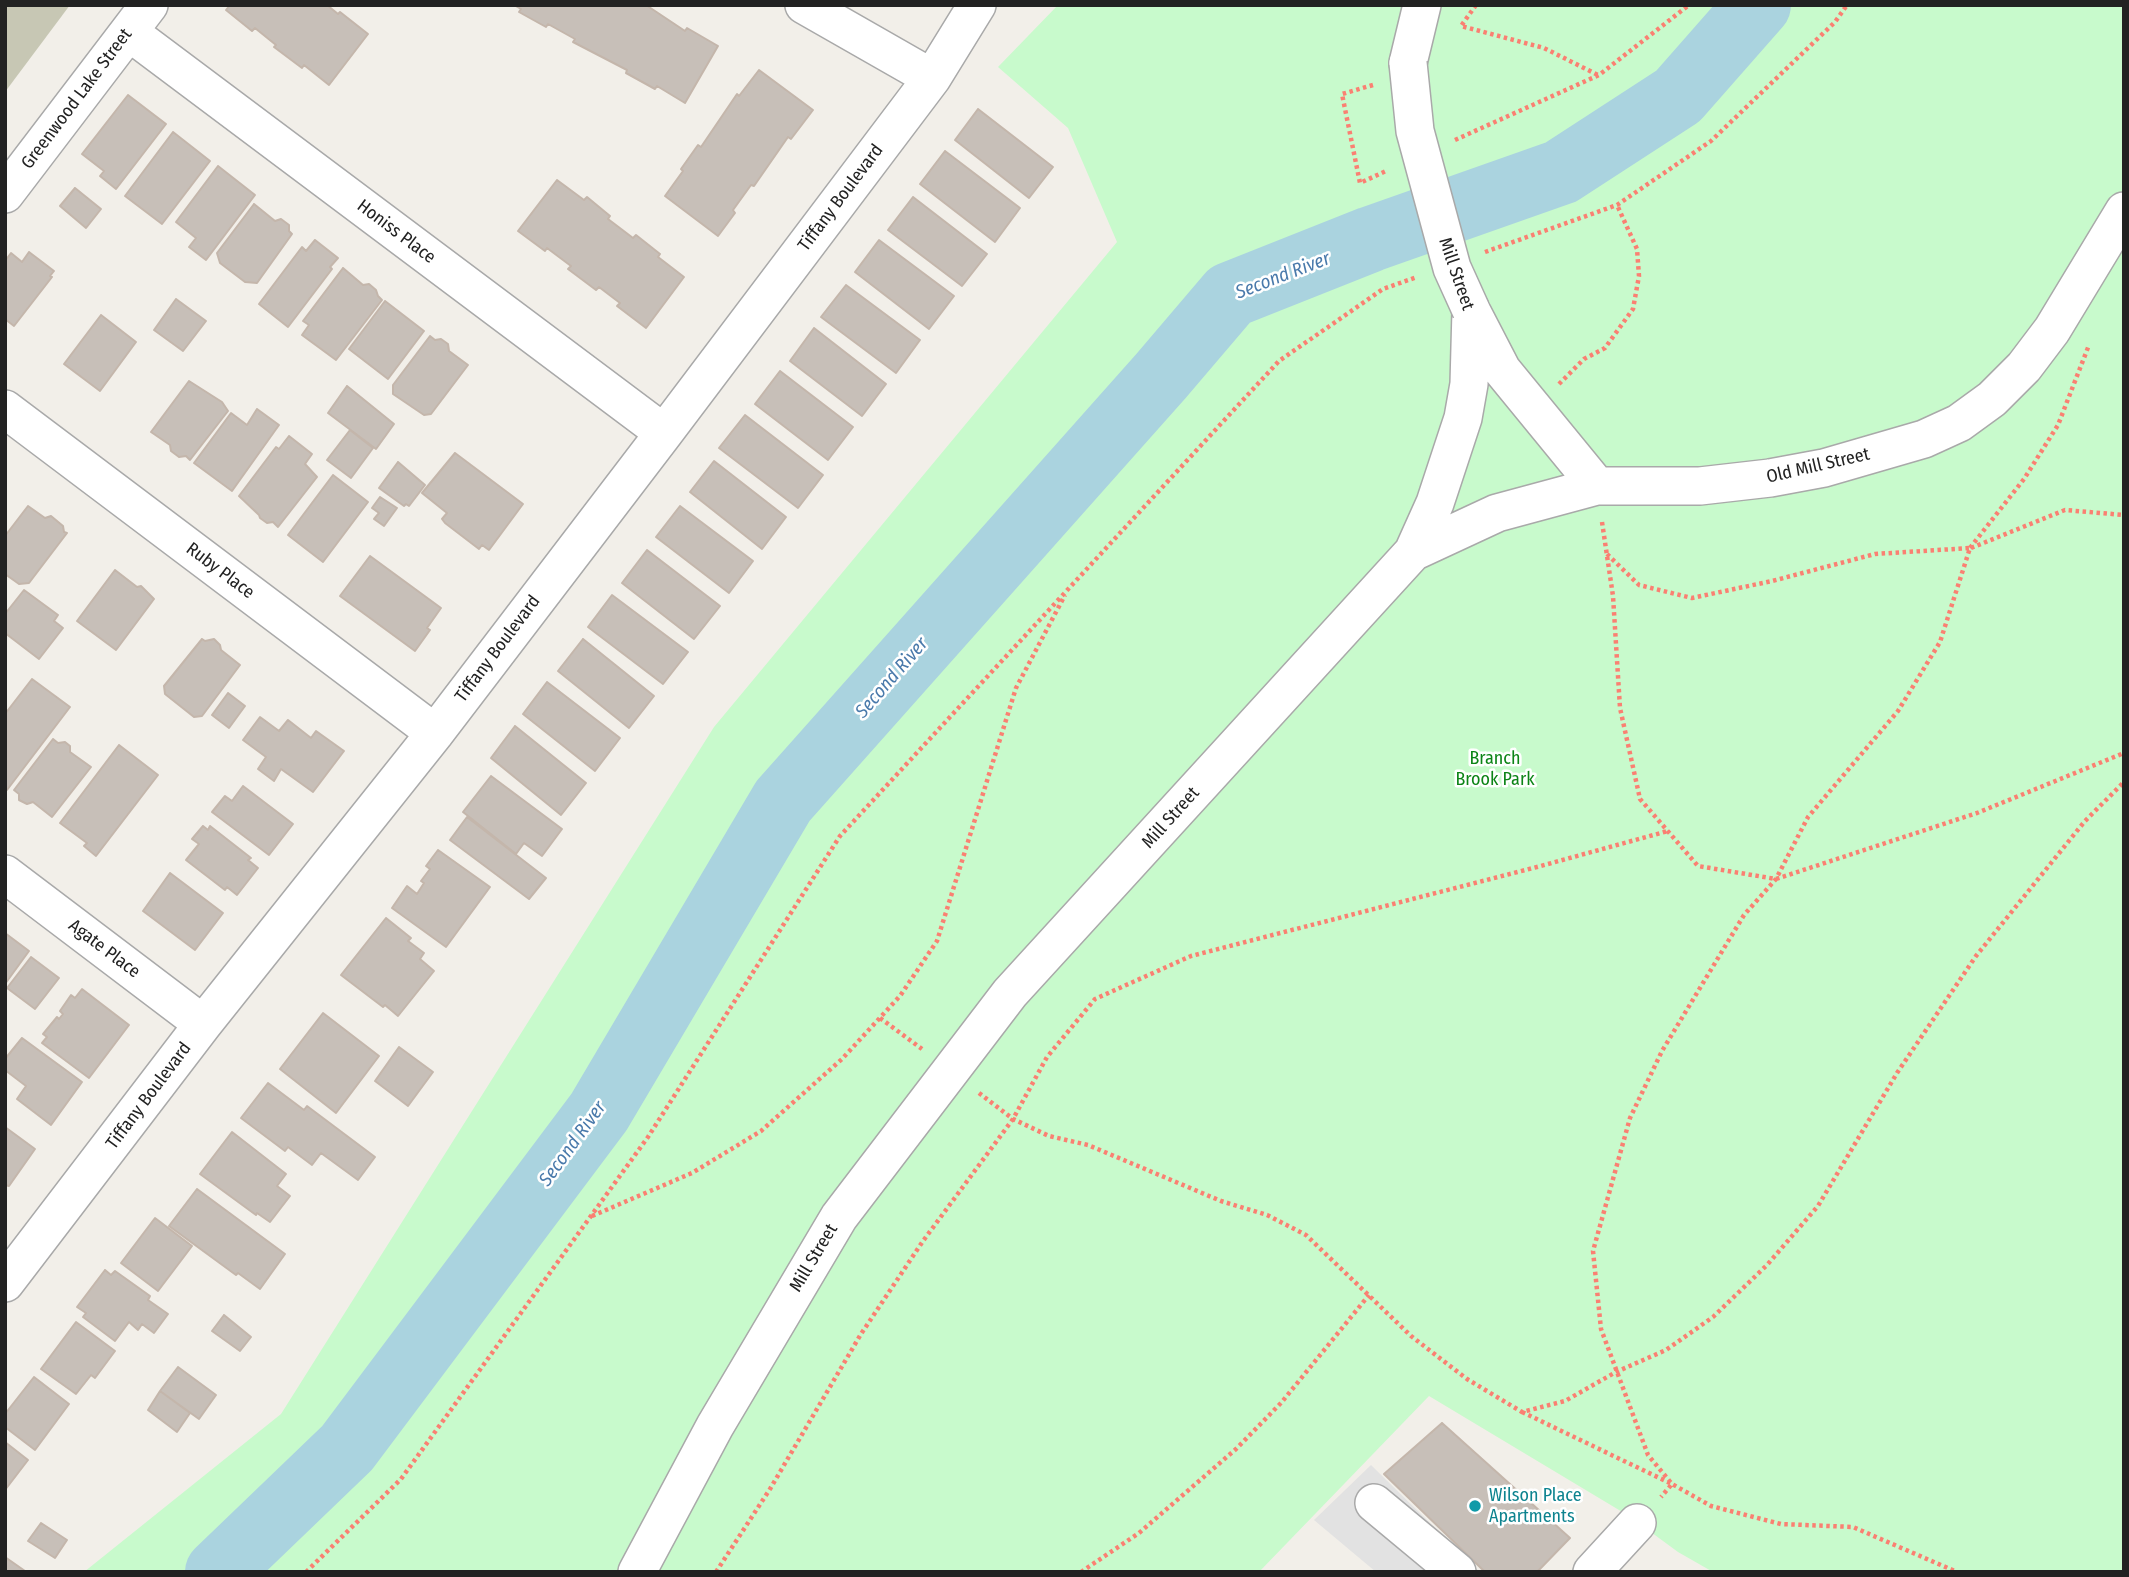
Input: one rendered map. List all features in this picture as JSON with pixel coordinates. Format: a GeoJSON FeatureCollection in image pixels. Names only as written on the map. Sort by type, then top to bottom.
{"type":"FeatureCollection","features":[{"type":"Feature","properties":{"kind":"street"},"geometry":{"type":"LineString","coordinates":[[804,5],[932,78]]}},
{"type":"Feature","properties":{"kind":"street","name":"Tiffany Boulevard"},"geometry":{"type":"LineString","coordinates":[[5,1283],[203,1024],[435,733],[664,433],[932,78],[977,5]]}},
{"type":"Feature","properties":{"kind":"street","name":"Mill Street"},"geometry":{"type":"LineString","coordinates":[[637,1572],[715,1426],[839,1217],[950,1071],[1010,993],[1413,552],[1440,491],[1463,418],[1469,384],[1471,310],[1452,268],[1415,131],[1394,74],[1422,5]]}},
{"type":"Feature","properties":{"kind":"street","name":"Greenwood Lake Street"},"geometry":{"type":"LineString","coordinates":[[5,194],[139,19]]}},
{"type":"Feature","properties":{"kind":"street","name":"Honiss Place"},"geometry":{"type":"LineString","coordinates":[[139,19],[664,433]]}},
{"type":"Feature","properties":{"kind":"street","name":"Old Mill Street"},"geometry":{"type":"LineString","coordinates":[[1413,552],[1497,513],[1597,486],[1700,486],[1770,478],[1837,464],[1924,439],[1959,423],[1992,399],[2024,367],[2052,330],[2124,211]]}},
{"type":"Feature","properties":{"kind":"street"},"geometry":{"type":"LineString","coordinates":[[1471,310],[1502,370],[1597,486]]}},
{"type":"Feature","properties":{"kind":"street","name":"Ruby Place"},"geometry":{"type":"LineString","coordinates":[[5,409],[435,733]]}},
{"type":"Feature","properties":{"kind":"street","name":"Agate Place"},"geometry":{"type":"LineString","coordinates":[[5,874],[203,1024]]}},
{"type":"Feature","properties":{"kind":"street"},"geometry":{"type":"LineString","coordinates":[[1374,1503],[1457,1572]]}},
{"type":"Feature","properties":{"kind":"street"},"geometry":{"type":"LineString","coordinates":[[1592,1572],[1637,1523]]}},
{"type":"Feature","properties":{"kind":"path"},"geometry":{"type":"LineString","coordinates":[[1476,5],[1461,26],[1544,48],[1599,75]]}},
{"type":"Feature","properties":{"kind":"path"},"geometry":{"type":"LineString","coordinates":[[1448,143],[1599,75],[1689,5]]}},
{"type":"Feature","properties":{"kind":"path"},"geometry":{"type":"LineString","coordinates":[[1528,237],[1617,205],[1710,141],[1835,22],[1847,5]]}},
{"type":"Feature","properties":{"kind":"path"},"geometry":{"type":"LineString","coordinates":[[1394,74],[1342,94],[1360,183],[1398,166]]}},
{"type":"Feature","properties":{"kind":"path"},"geometry":{"type":"LineString","coordinates":[[1555,389],[1584,359],[1605,348],[1633,309],[1639,276],[1637,249],[1617,205]]}},
{"type":"Feature","properties":{"kind":"path"},"geometry":{"type":"LineString","coordinates":[[306,1572],[401,1479],[648,1137],[840,836],[1279,361],[1383,289]]}},
{"type":"Feature","properties":{"kind":"path"},"geometry":{"type":"LineString","coordinates":[[1672,1484],[1648,1455],[1601,1329],[1593,1251],[1630,1118],[1662,1051],[1744,915],[1776,879],[1808,817],[1898,711],[1940,642],[1970,548],[2024,479],[2058,425],[2094,334]]}},
{"type":"Feature","properties":{"kind":"path"},"geometry":{"type":"LineString","coordinates":[[1597,486],[1613,596],[1620,708],[1640,799],[1698,866],[1776,879],[1978,813],[2124,753]]}},
{"type":"Feature","properties":{"kind":"path"},"geometry":{"type":"LineString","coordinates":[[1606,554],[1639,586],[1692,598],[1772,581],[1875,554],[1970,548],[2065,510],[2124,515]]}},
{"type":"Feature","properties":{"kind":"path"},"geometry":{"type":"LineString","coordinates":[[590,1217],[692,1173],[761,1131],[842,1059],[900,996],[937,941],[1016,688],[1069,588]]}},
{"type":"Feature","properties":{"kind":"path"},"geometry":{"type":"LineString","coordinates":[[1522,1412],[1566,1401],[1616,1372],[1667,1350],[1704,1324],[1767,1265],[1818,1206],[1897,1073],[1976,956],[2085,821],[2124,782]]}},
{"type":"Feature","properties":{"kind":"path"},"geometry":{"type":"LineString","coordinates":[[716,1572],[861,1334],[923,1241],[1013,1119],[1047,1057],[1095,999],[1191,956],[1668,831]]}},
{"type":"Feature","properties":{"kind":"path"},"geometry":{"type":"LineString","coordinates":[[880,1018],[1013,1119],[1049,1136],[1088,1145],[1221,1201],[1267,1215],[1306,1235],[1411,1336],[1467,1379],[1522,1412],[1672,1484],[1711,1506],[1781,1524],[1853,1527],[1956,1572]]}},
{"type":"Feature","properties":{"kind":"path"},"geometry":{"type":"LineString","coordinates":[[1081,1572],[1139,1533],[1236,1449],[1281,1403],[1369,1295]]}},
{"type":"Feature","properties":{"kind":"shaded area"},"geometry":{"type":"Polygon","coordinates":[[[5,5],[70,5],[5,92],[5,5]]]}},
{"type":"Feature","properties":{"kind":"shaded area"},"geometry":{"type":"Polygon","coordinates":[[[1371,1465],[1480,1572],[1376,1572],[1314,1520],[1371,1465]]]}},
{"type":"Feature","properties":{"kind":"green space","name":"Branch Brook Park"},"geometry":{"type":"Polygon","coordinates":[[[1058,5],[2124,5],[2124,1572],[1713,1572],[1678,1552],[1629,1516],[1429,1396],[1259,1572],[84,1572],[281,1414],[714,727],[1117,242],[1068,128],[998,67],[1058,5]]]}},
{"type":"Feature","properties":{"kind":"building"},"geometry":{"type":"Polygon","coordinates":[[[230,5],[327,5],[368,34],[329,85],[304,65],[302,68],[274,47],[276,45],[255,28],[252,31],[226,10],[230,5]]]}},
{"type":"Feature","properties":{"kind":"building"},"geometry":{"type":"Polygon","coordinates":[[[514,5],[646,5],[685,31],[687,28],[718,46],[685,103],[657,86],[655,89],[626,73],[627,70],[573,42],[575,39],[548,24],[546,27],[519,12],[521,9],[514,5]]]}},
{"type":"Feature","properties":{"kind":"building"},"geometry":{"type":"Polygon","coordinates":[[[759,70],[813,110],[791,139],[788,137],[754,186],[751,185],[718,236],[665,196],[698,145],[701,147],[737,94],[739,96],[759,70]]]}},
{"type":"Feature","properties":{"kind":"building"},"geometry":{"type":"Polygon","coordinates":[[[128,95],[166,124],[116,189],[100,176],[104,171],[82,154],[128,95]]]}},
{"type":"Feature","properties":{"kind":"building"},"geometry":{"type":"Polygon","coordinates":[[[978,109],[1053,167],[1029,198],[955,140],[978,109]]]}},
{"type":"Feature","properties":{"kind":"building"},"geometry":{"type":"Polygon","coordinates":[[[173,132],[210,161],[162,224],[125,196],[173,132]]]}},
{"type":"Feature","properties":{"kind":"building"},"geometry":{"type":"Polygon","coordinates":[[[945,151],[1020,208],[995,242],[920,184],[945,151]]]}},
{"type":"Feature","properties":{"kind":"building"},"geometry":{"type":"Polygon","coordinates":[[[218,166],[255,195],[206,260],[189,247],[196,238],[176,222],[218,166]]]}},
{"type":"Feature","properties":{"kind":"building"},"geometry":{"type":"Polygon","coordinates":[[[557,180],[584,200],[587,197],[610,216],[608,219],[633,238],[636,235],[684,277],[646,328],[617,306],[620,303],[599,287],[596,290],[568,269],[571,266],[518,231],[557,180]]]}},
{"type":"Feature","properties":{"kind":"building"},"geometry":{"type":"Polygon","coordinates":[[[75,188],[101,209],[86,228],[60,206],[75,188]]]}},
{"type":"Feature","properties":{"kind":"building"},"geometry":{"type":"Polygon","coordinates":[[[913,197],[987,254],[962,286],[888,230],[913,197]]]}},
{"type":"Feature","properties":{"kind":"building"},"geometry":{"type":"Polygon","coordinates":[[[254,204],[275,221],[281,219],[289,225],[292,234],[257,283],[245,282],[220,263],[217,253],[254,204]]]}},
{"type":"Feature","properties":{"kind":"building"},"geometry":{"type":"Polygon","coordinates":[[[315,240],[338,258],[288,327],[259,304],[302,247],[306,251],[315,240]]]}},
{"type":"Feature","properties":{"kind":"building"},"geometry":{"type":"Polygon","coordinates":[[[879,240],[954,296],[929,329],[855,272],[879,240]]]}},
{"type":"Feature","properties":{"kind":"building"},"geometry":{"type":"Polygon","coordinates":[[[29,252],[54,271],[14,326],[5,319],[5,261],[11,253],[22,262],[29,252]]]}},
{"type":"Feature","properties":{"kind":"building"},"geometry":{"type":"Polygon","coordinates":[[[343,268],[363,285],[369,284],[382,300],[336,360],[302,335],[309,325],[303,321],[343,268]]]}},
{"type":"Feature","properties":{"kind":"building"},"geometry":{"type":"Polygon","coordinates":[[[846,285],[920,340],[896,373],[821,317],[846,285]]]}},
{"type":"Feature","properties":{"kind":"building"},"geometry":{"type":"Polygon","coordinates":[[[176,299],[206,321],[183,351],[154,330],[176,299]]]}},
{"type":"Feature","properties":{"kind":"building"},"geometry":{"type":"Polygon","coordinates":[[[385,301],[424,331],[388,379],[349,349],[385,301]]]}},
{"type":"Feature","properties":{"kind":"building"},"geometry":{"type":"Polygon","coordinates":[[[101,315],[136,342],[100,391],[64,364],[101,315]]]}},
{"type":"Feature","properties":{"kind":"building"},"geometry":{"type":"Polygon","coordinates":[[[814,328],[886,384],[862,416],[790,361],[814,328]]]}},
{"type":"Feature","properties":{"kind":"building"},"geometry":{"type":"Polygon","coordinates":[[[430,336],[448,344],[449,351],[468,365],[431,414],[424,415],[393,394],[393,385],[430,336]]]}},
{"type":"Feature","properties":{"kind":"building"},"geometry":{"type":"Polygon","coordinates":[[[780,371],[853,427],[828,460],[755,404],[780,371]]]}},
{"type":"Feature","properties":{"kind":"building"},"geometry":{"type":"Polygon","coordinates":[[[189,381],[222,402],[228,411],[190,460],[186,456],[179,457],[171,451],[170,445],[151,432],[189,381]]]}},
{"type":"Feature","properties":{"kind":"building"},"geometry":{"type":"Polygon","coordinates":[[[347,386],[394,424],[376,449],[328,413],[347,386]]]}},
{"type":"Feature","properties":{"kind":"building"},"geometry":{"type":"Polygon","coordinates":[[[257,409],[279,425],[232,491],[194,463],[231,413],[247,425],[257,409]]]}},
{"type":"Feature","properties":{"kind":"building"},"geometry":{"type":"Polygon","coordinates":[[[745,415],[823,475],[798,508],[719,448],[745,415]]]}},
{"type":"Feature","properties":{"kind":"building"},"geometry":{"type":"Polygon","coordinates":[[[350,430],[373,448],[351,478],[327,460],[350,430]]]}},
{"type":"Feature","properties":{"kind":"building"},"geometry":{"type":"Polygon","coordinates":[[[289,436],[312,454],[305,464],[317,477],[278,527],[273,522],[267,523],[260,518],[239,496],[276,447],[279,449],[289,436]]]}},
{"type":"Feature","properties":{"kind":"building"},"geometry":{"type":"Polygon","coordinates":[[[455,453],[523,504],[489,550],[482,545],[479,549],[445,523],[442,519],[447,513],[422,493],[455,453]]]}},
{"type":"Feature","properties":{"kind":"building"},"geometry":{"type":"Polygon","coordinates":[[[714,461],[786,517],[762,549],[690,492],[714,461]]]}},
{"type":"Feature","properties":{"kind":"building"},"geometry":{"type":"Polygon","coordinates":[[[398,462],[425,485],[409,506],[404,506],[379,488],[398,462]]]}},
{"type":"Feature","properties":{"kind":"building"},"geometry":{"type":"Polygon","coordinates":[[[333,475],[368,502],[323,562],[288,535],[333,475]]]}},
{"type":"Feature","properties":{"kind":"building"},"geometry":{"type":"Polygon","coordinates":[[[380,497],[397,508],[384,526],[374,519],[379,513],[372,508],[380,497]]]}},
{"type":"Feature","properties":{"kind":"building"},"geometry":{"type":"Polygon","coordinates":[[[28,506],[45,518],[51,516],[67,533],[29,583],[19,584],[5,574],[5,536],[28,506]]]}},
{"type":"Feature","properties":{"kind":"building"},"geometry":{"type":"Polygon","coordinates":[[[680,506],[753,561],[729,593],[656,537],[680,506]]]}},
{"type":"Feature","properties":{"kind":"building"},"geometry":{"type":"Polygon","coordinates":[[[647,550],[720,606],[694,639],[622,583],[647,550]]]}},
{"type":"Feature","properties":{"kind":"building"},"geometry":{"type":"Polygon","coordinates":[[[370,556],[441,608],[415,651],[340,596],[370,556]]]}},
{"type":"Feature","properties":{"kind":"building"},"geometry":{"type":"Polygon","coordinates":[[[115,570],[137,587],[141,586],[154,599],[116,650],[77,621],[115,570]]]}},
{"type":"Feature","properties":{"kind":"building"},"geometry":{"type":"Polygon","coordinates":[[[24,590],[58,615],[54,621],[63,628],[39,659],[5,633],[5,614],[24,590]]]}},
{"type":"Feature","properties":{"kind":"building"},"geometry":{"type":"Polygon","coordinates":[[[612,595],[688,652],[663,684],[588,627],[612,595]]]}},
{"type":"Feature","properties":{"kind":"building"},"geometry":{"type":"Polygon","coordinates":[[[202,639],[214,639],[221,650],[240,665],[202,716],[194,717],[165,694],[164,686],[202,639]]]}},
{"type":"Feature","properties":{"kind":"building"},"geometry":{"type":"Polygon","coordinates":[[[583,639],[654,696],[629,728],[558,671],[583,639]]]}},
{"type":"Feature","properties":{"kind":"building"},"geometry":{"type":"Polygon","coordinates":[[[32,679],[70,707],[7,790],[5,714],[32,679]]]}},
{"type":"Feature","properties":{"kind":"building"},"geometry":{"type":"Polygon","coordinates":[[[547,682],[620,738],[595,771],[523,714],[547,682]]]}},
{"type":"Feature","properties":{"kind":"building"},"geometry":{"type":"Polygon","coordinates":[[[228,693],[245,706],[229,728],[212,715],[228,693]]]}},
{"type":"Feature","properties":{"kind":"building"},"geometry":{"type":"Polygon","coordinates":[[[260,717],[279,731],[288,720],[311,738],[316,731],[344,751],[313,792],[281,769],[274,781],[258,769],[266,757],[243,740],[260,717]]]}},
{"type":"Feature","properties":{"kind":"building"},"geometry":{"type":"Polygon","coordinates":[[[515,726],[586,783],[561,815],[491,758],[515,726]]]}},
{"type":"Feature","properties":{"kind":"building"},"geometry":{"type":"Polygon","coordinates":[[[53,739],[58,743],[65,742],[70,746],[70,752],[91,767],[52,817],[33,802],[27,804],[19,800],[19,794],[14,790],[53,739]]]}},
{"type":"Feature","properties":{"kind":"building"},"geometry":{"type":"Polygon","coordinates":[[[119,745],[158,775],[96,856],[84,846],[87,843],[60,823],[119,745]]]}},
{"type":"Feature","properties":{"kind":"building"},"geometry":{"type":"Polygon","coordinates":[[[491,776],[562,829],[542,856],[524,843],[516,854],[463,812],[491,776]]]}},
{"type":"Feature","properties":{"kind":"building"},"geometry":{"type":"Polygon","coordinates":[[[243,786],[293,824],[269,855],[212,812],[225,796],[232,801],[243,786]]]}},
{"type":"Feature","properties":{"kind":"building"},"geometry":{"type":"Polygon","coordinates":[[[467,817],[546,878],[529,899],[450,840],[467,817]]]}},
{"type":"Feature","properties":{"kind":"building"},"geometry":{"type":"Polygon","coordinates":[[[203,826],[208,830],[210,826],[251,858],[248,860],[258,868],[237,895],[227,887],[225,890],[186,860],[199,844],[192,839],[203,826]]]}},
{"type":"Feature","properties":{"kind":"building"},"geometry":{"type":"Polygon","coordinates":[[[438,850],[490,887],[446,947],[392,908],[407,886],[417,894],[424,883],[421,881],[430,869],[426,866],[438,850]]]}},
{"type":"Feature","properties":{"kind":"building"},"geometry":{"type":"Polygon","coordinates":[[[170,873],[223,913],[195,950],[143,911],[170,873]]]}},
{"type":"Feature","properties":{"kind":"building"},"geometry":{"type":"Polygon","coordinates":[[[386,918],[411,938],[408,941],[424,953],[420,959],[434,971],[398,1016],[341,975],[386,918]]]}},
{"type":"Feature","properties":{"kind":"building"},"geometry":{"type":"Polygon","coordinates":[[[5,933],[29,951],[5,984],[5,933]]]}},
{"type":"Feature","properties":{"kind":"building"},"geometry":{"type":"Polygon","coordinates":[[[31,957],[59,978],[35,1009],[7,988],[31,957]]]}},
{"type":"Feature","properties":{"kind":"building"},"geometry":{"type":"Polygon","coordinates":[[[82,989],[129,1025],[89,1078],[42,1043],[47,1037],[43,1034],[57,1017],[59,1019],[63,1014],[60,1011],[71,995],[75,998],[82,989]]]}},
{"type":"Feature","properties":{"kind":"building"},"geometry":{"type":"Polygon","coordinates":[[[323,1013],[379,1056],[336,1113],[280,1069],[323,1013]]]}},
{"type":"Feature","properties":{"kind":"building"},"geometry":{"type":"Polygon","coordinates":[[[22,1038],[82,1082],[51,1125],[17,1099],[26,1086],[5,1070],[5,1059],[22,1038]]]}},
{"type":"Feature","properties":{"kind":"building"},"geometry":{"type":"Polygon","coordinates":[[[399,1047],[433,1072],[408,1106],[375,1081],[399,1047]]]}},
{"type":"Feature","properties":{"kind":"building"},"geometry":{"type":"Polygon","coordinates":[[[268,1083],[304,1110],[307,1106],[375,1157],[358,1180],[321,1153],[312,1165],[288,1147],[285,1151],[241,1118],[268,1083]]]}},
{"type":"Feature","properties":{"kind":"building"},"geometry":{"type":"Polygon","coordinates":[[[5,1127],[35,1149],[9,1186],[5,1185],[5,1127]]]}},
{"type":"Feature","properties":{"kind":"building"},"geometry":{"type":"Polygon","coordinates":[[[232,1132],[286,1174],[277,1186],[290,1196],[270,1222],[257,1213],[256,1215],[200,1174],[232,1132]]]}},
{"type":"Feature","properties":{"kind":"building"},"geometry":{"type":"Polygon","coordinates":[[[197,1189],[285,1254],[260,1289],[238,1273],[236,1275],[169,1226],[197,1189]]]}},
{"type":"Feature","properties":{"kind":"building"},"geometry":{"type":"Polygon","coordinates":[[[155,1218],[192,1246],[158,1291],[121,1263],[155,1218]]]}},
{"type":"Feature","properties":{"kind":"building"},"geometry":{"type":"Polygon","coordinates":[[[105,1270],[111,1275],[115,1271],[150,1296],[148,1300],[168,1314],[154,1333],[142,1324],[138,1330],[129,1322],[115,1341],[83,1317],[86,1313],[77,1307],[105,1270]]]}},
{"type":"Feature","properties":{"kind":"building"},"geometry":{"type":"Polygon","coordinates":[[[224,1315],[251,1337],[240,1351],[212,1331],[224,1315]]]}},
{"type":"Feature","properties":{"kind":"building"},"geometry":{"type":"Polygon","coordinates":[[[76,1322],[115,1351],[95,1378],[91,1375],[76,1394],[41,1369],[76,1322]]]}},
{"type":"Feature","properties":{"kind":"building"},"geometry":{"type":"Polygon","coordinates":[[[178,1367],[216,1395],[199,1419],[160,1391],[178,1367]]]}},
{"type":"Feature","properties":{"kind":"building"},"geometry":{"type":"Polygon","coordinates":[[[34,1377],[69,1404],[35,1450],[5,1427],[5,1414],[34,1377]]]}},
{"type":"Feature","properties":{"kind":"building"},"geometry":{"type":"Polygon","coordinates":[[[160,1391],[190,1413],[177,1432],[148,1410],[160,1391]]]}},
{"type":"Feature","properties":{"kind":"building","name":"Wilson Place Apartments"},"geometry":{"type":"Polygon","coordinates":[[[1442,1423],[1570,1538],[1537,1572],[1485,1572],[1384,1474],[1442,1423]]]}},
{"type":"Feature","properties":{"kind":"building"},"geometry":{"type":"Polygon","coordinates":[[[5,1442],[28,1460],[5,1490],[5,1442]]]}},
{"type":"Feature","properties":{"kind":"building"},"geometry":{"type":"Polygon","coordinates":[[[41,1523],[67,1540],[55,1558],[28,1541],[41,1523]]]}},
{"type":"Feature","properties":{"kind":"building"},"geometry":{"type":"Polygon","coordinates":[[[5,1557],[25,1571],[25,1572],[5,1572],[5,1557]]]}},
{"type":"Feature","properties":{"kind":"waterway","name":"Second River"},"geometry":{"type":"LineString","coordinates":[[218,1572],[347,1448],[599,1112],[783,801],[1230,295],[1371,239],[1561,172],[1678,96],[1758,5]]}},
{"type":"Feature","properties":{"kind":"place","name":"Wilson Place Apartments"},"geometry":{"type":"Point","coordinates":[1475,1506]}}]}
